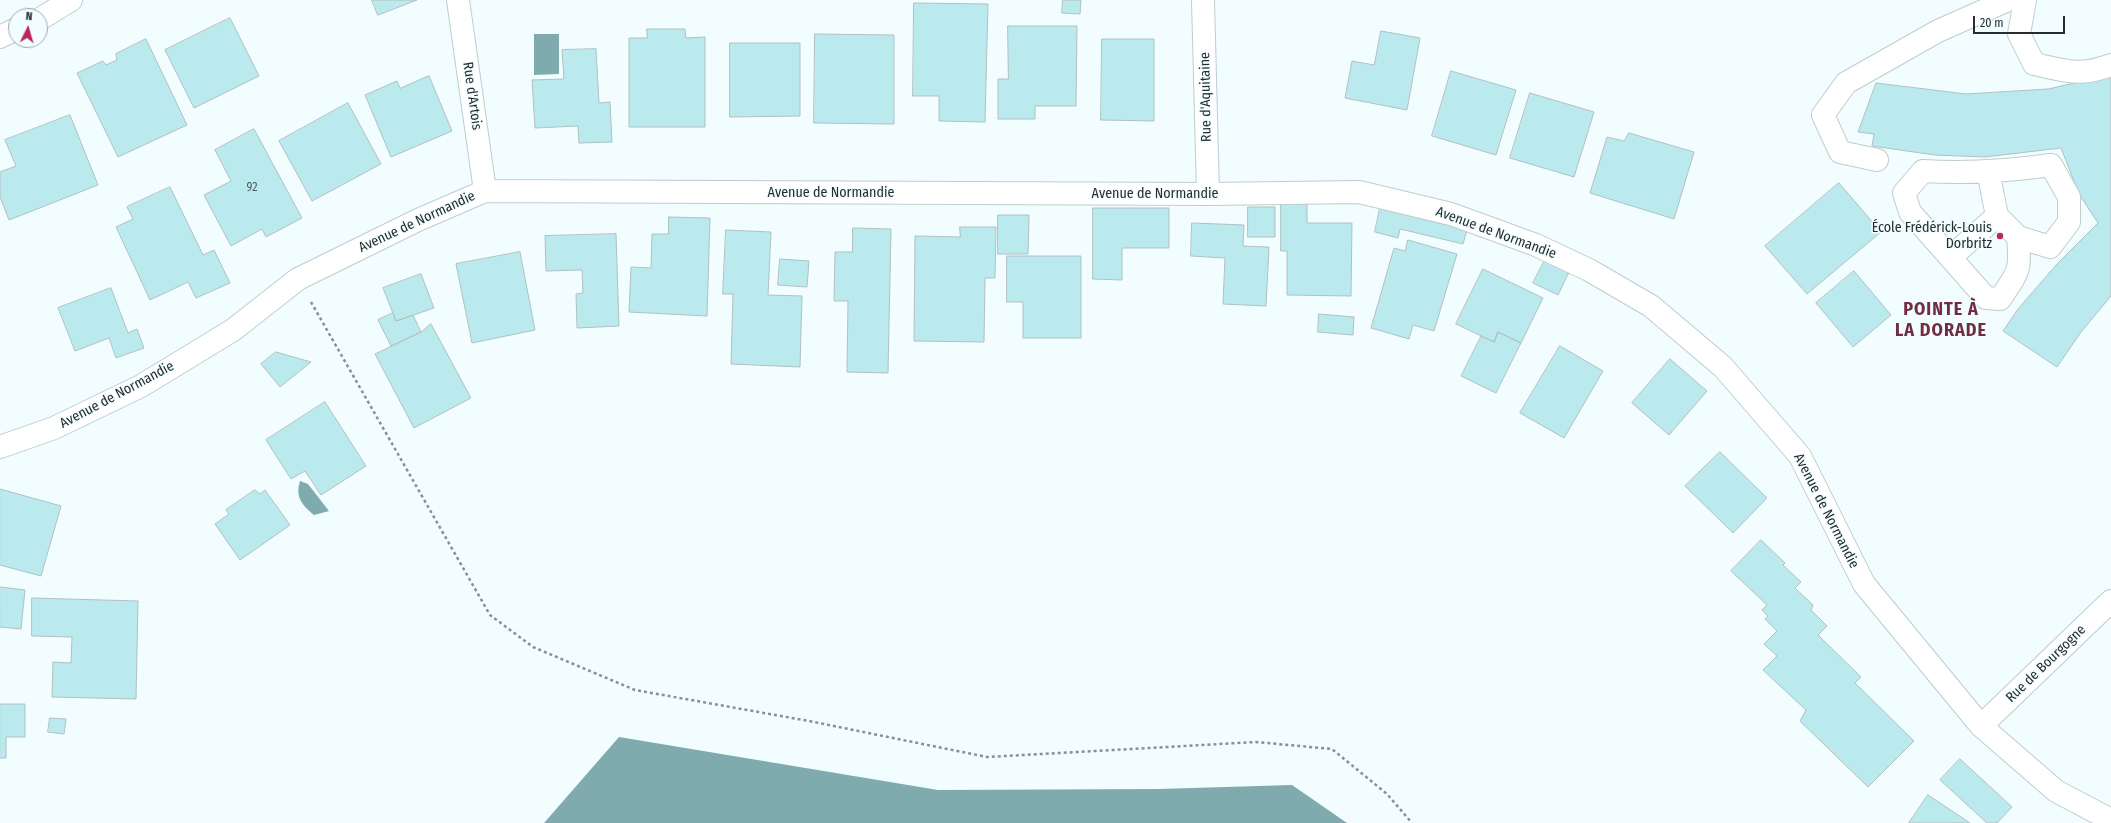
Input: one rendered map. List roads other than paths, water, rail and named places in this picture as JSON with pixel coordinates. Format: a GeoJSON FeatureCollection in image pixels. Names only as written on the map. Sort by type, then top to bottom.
{"type":"FeatureCollection","features":[{"type":"Feature","properties":{"kind":"street"},"geometry":{"type":"LineString","coordinates":[[48,14],[72,0]]}},
{"type":"Feature","properties":{"kind":"street","name":"Rue d'Artois"},"geometry":{"type":"LineString","coordinates":[[458,0],[485,191]]}},
{"type":"Feature","properties":{"kind":"street","name":"Rue d'Aquitaine"},"geometry":{"type":"LineString","coordinates":[[1203,0],[1208,194]]}},
{"type":"Feature","properties":{"kind":"street"},"geometry":{"type":"LineString","coordinates":[[1877,160],[1840,152],[1823,114],[1846,83],[1938,31],[2008,0]]}},
{"type":"Feature","properties":{"kind":"street"},"geometry":{"type":"LineString","coordinates":[[2025,0],[2019,34],[2034,64],[2073,73],[2091,72],[2111,66]]}},
{"type":"Feature","properties":{"kind":"street"},"geometry":{"type":"LineString","coordinates":[[1988,171],[1997,216],[2018,236],[2050,247],[2069,222],[2069,197],[2051,165],[2013,170],[1949,172],[1923,171],[1904,193],[1910,212],[1986,298],[2000,299],[2018,274],[2020,259],[2018,236]]}},
{"type":"Feature","properties":{"kind":"street","name":"Avenue de Normandie"},"geometry":{"type":"LineString","coordinates":[[0,446],[54,428],[140,386],[233,330],[298,279],[418,220],[485,191],[1208,194],[1359,192],[1451,214],[1536,245],[1589,270],[1651,306],[1723,367],[1800,456],[1864,584],[1981,726],[2056,791],[2111,820]]}},
{"type":"Feature","properties":{"kind":"street"},"geometry":{"type":"LineString","coordinates":[[1950,257],[1997,216]]}},
{"type":"Feature","properties":{"kind":"street","name":"Rue de Bourgogne"},"geometry":{"type":"LineString","coordinates":[[1981,726],[2111,601]]}},
{"type":"Feature","properties":{"kind":"water"},"geometry":{"type":"Polygon","coordinates":[[[534,34],[559,34],[559,74],[534,75],[534,34]]]}},
{"type":"Feature","properties":{"kind":"water"},"geometry":{"type":"Polygon","coordinates":[[[300,481],[308,484],[329,511],[314,515],[306,508],[298,492],[300,481]]]}},
{"type":"Feature","properties":{"kind":"water"},"geometry":{"type":"Polygon","coordinates":[[[619,737],[938,790],[1159,789],[1292,785],[1347,823],[544,823],[619,737]]]}},
{"type":"Feature","properties":{"kind":"place","name":"École Frédérick-Louis Dorbritz"},"geometry":{"type":"Point","coordinates":[2000,236]}},
{"type":"Feature","properties":{"kind":"district","name":"POINTE À LA DORADE"},"geometry":{"type":"Point","coordinates":[1941,320]}}]}
